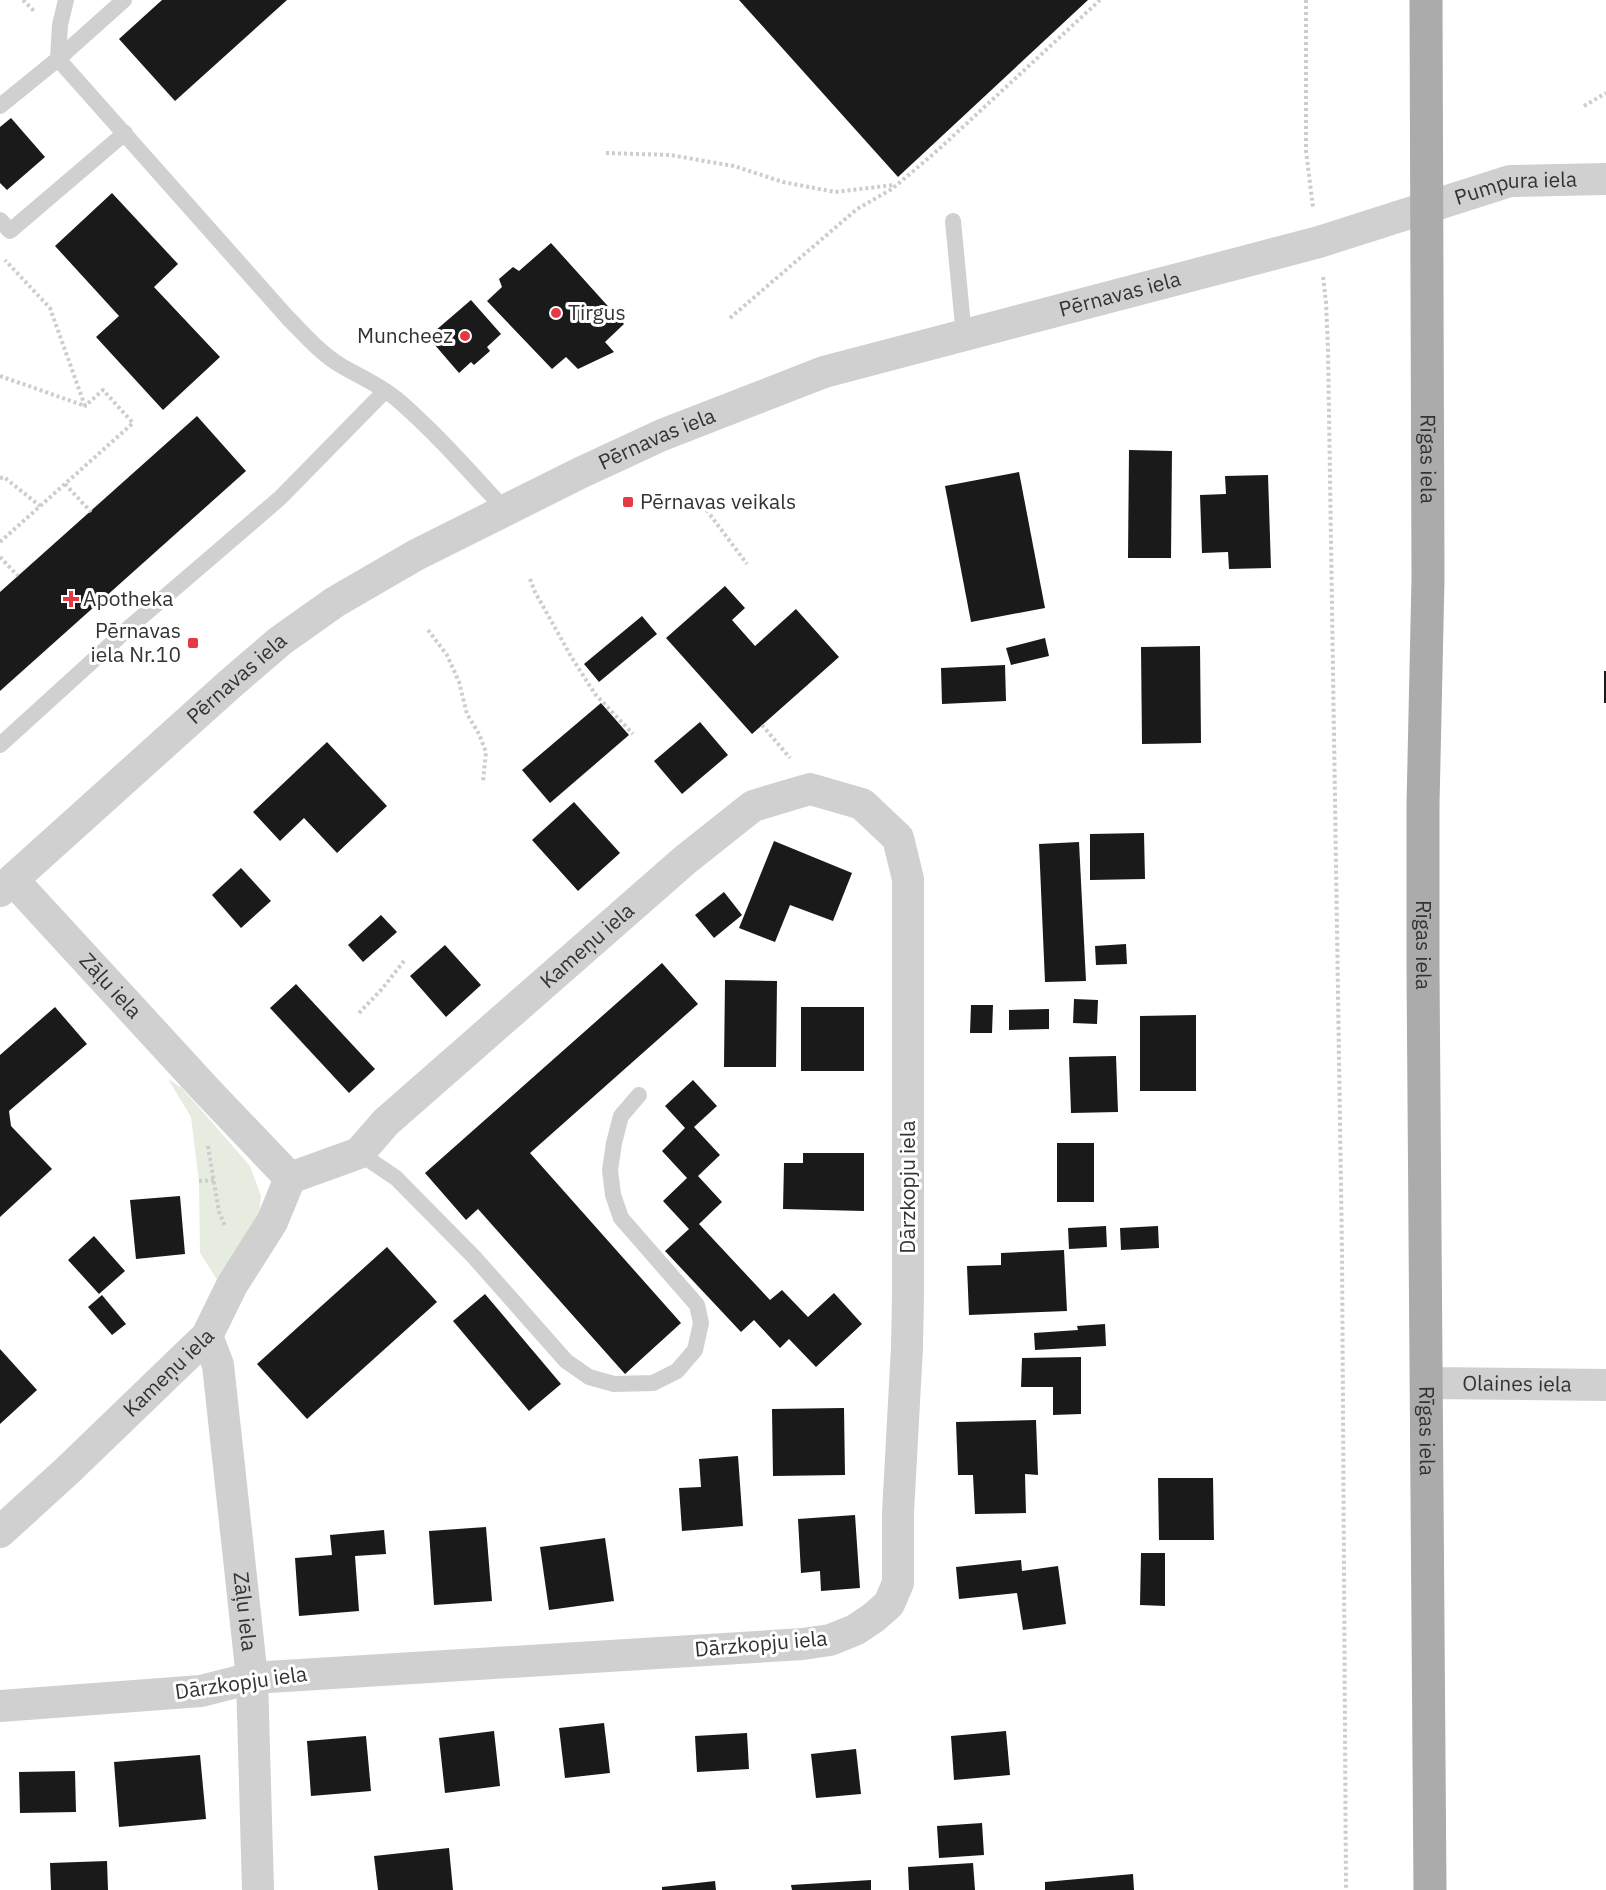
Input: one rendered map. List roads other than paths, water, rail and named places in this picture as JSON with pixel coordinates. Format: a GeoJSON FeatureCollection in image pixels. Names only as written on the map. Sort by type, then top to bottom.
{"type":"FeatureCollection","features":[{"type":"Feature","properties":{"kind":"main road","name":"Rīgas iela"},"geometry":{"type":"LineString","coordinates":[[1425,0],[1428,568],[1423,805],[1423,956],[1430,1890]]}},
{"type":"Feature","properties":{"kind":"street","name":"Pumpura iela"},"geometry":{"type":"LineString","coordinates":[[1427,207],[1510,181],[1606,179]]}},
{"type":"Feature","properties":{"kind":"street","name":"Pērnavas iela"},"geometry":{"type":"LineString","coordinates":[[6,886],[280,641],[335,602],[406,561],[505,510],[663,435],[772,390],[824,372],[1318,242],[1427,207]]}},
{"type":"Feature","properties":{"kind":"street","name":"Kameņu iela"},"geometry":{"type":"LineString","coordinates":[[0,1532],[207,1336],[232,1285],[272,1222],[290,1178],[358,1152],[386,1122],[685,860],[753,806],[810,789],[862,804],[898,838]]}},
{"type":"Feature","properties":{"kind":"street","name":"Dārzkopju iela"},"geometry":{"type":"LineString","coordinates":[[0,1706],[201,1691],[252,1678],[803,1644],[830,1640],[855,1630],[889,1604],[898,1584],[898,1513],[908,1296],[908,879],[898,838]]}},
{"type":"Feature","properties":{"kind":"street","name":"Zāļu iela"},"geometry":{"type":"LineString","coordinates":[[6,886],[290,1178]]}},
{"type":"Feature","properties":{"kind":"street","name":"Zāļu iela"},"geometry":{"type":"LineString","coordinates":[[207,1336],[218,1365],[252,1678],[258,1890]]}},
{"type":"Feature","properties":{"kind":"street","name":"Olaines iela"},"geometry":{"type":"LineString","coordinates":[[1427,1383],[1606,1385]]}},
{"type":"Feature","properties":{"kind":"lane"},"geometry":{"type":"LineString","coordinates":[[66,0],[60,25],[58,59],[288,318],[322,352],[398,400],[444,444],[505,510]]}},
{"type":"Feature","properties":{"kind":"lane"},"geometry":{"type":"LineString","coordinates":[[0,106],[58,59],[124,0]]}},
{"type":"Feature","properties":{"kind":"lane"},"geometry":{"type":"LineString","coordinates":[[0,220],[10,231],[125,133]]}},
{"type":"Feature","properties":{"kind":"lane"},"geometry":{"type":"LineString","coordinates":[[953,221],[964,336]]}},
{"type":"Feature","properties":{"kind":"lane"},"geometry":{"type":"LineString","coordinates":[[0,745],[131,626],[280,498],[385,391]]}},
{"type":"Feature","properties":{"kind":"lane"},"geometry":{"type":"LineString","coordinates":[[358,1152],[396,1178],[474,1257],[566,1361],[590,1377],[614,1384],[653,1383],[677,1371],[695,1350],[701,1323],[697,1305],[621,1218],[613,1195],[610,1170],[621,1116],[639,1095]]}},
{"type":"Feature","properties":{"kind":"place","name":"Tirgus"},"geometry":{"type":"Point","coordinates":[556,313]}},
{"type":"Feature","properties":{"kind":"place","name":"Muncheez"},"geometry":{"type":"Point","coordinates":[465,336]}},
{"type":"Feature","properties":{"kind":"place","name":"Pērnavas veikals"},"geometry":{"type":"Point","coordinates":[628,502]}},
{"type":"Feature","properties":{"kind":"place","name":"Apotheka"},"geometry":{"type":"Point","coordinates":[71,599]}},
{"type":"Feature","properties":{"kind":"place","name":"Pērnavas iela Nr.10"},"geometry":{"type":"Point","coordinates":[193,643]}}]}
